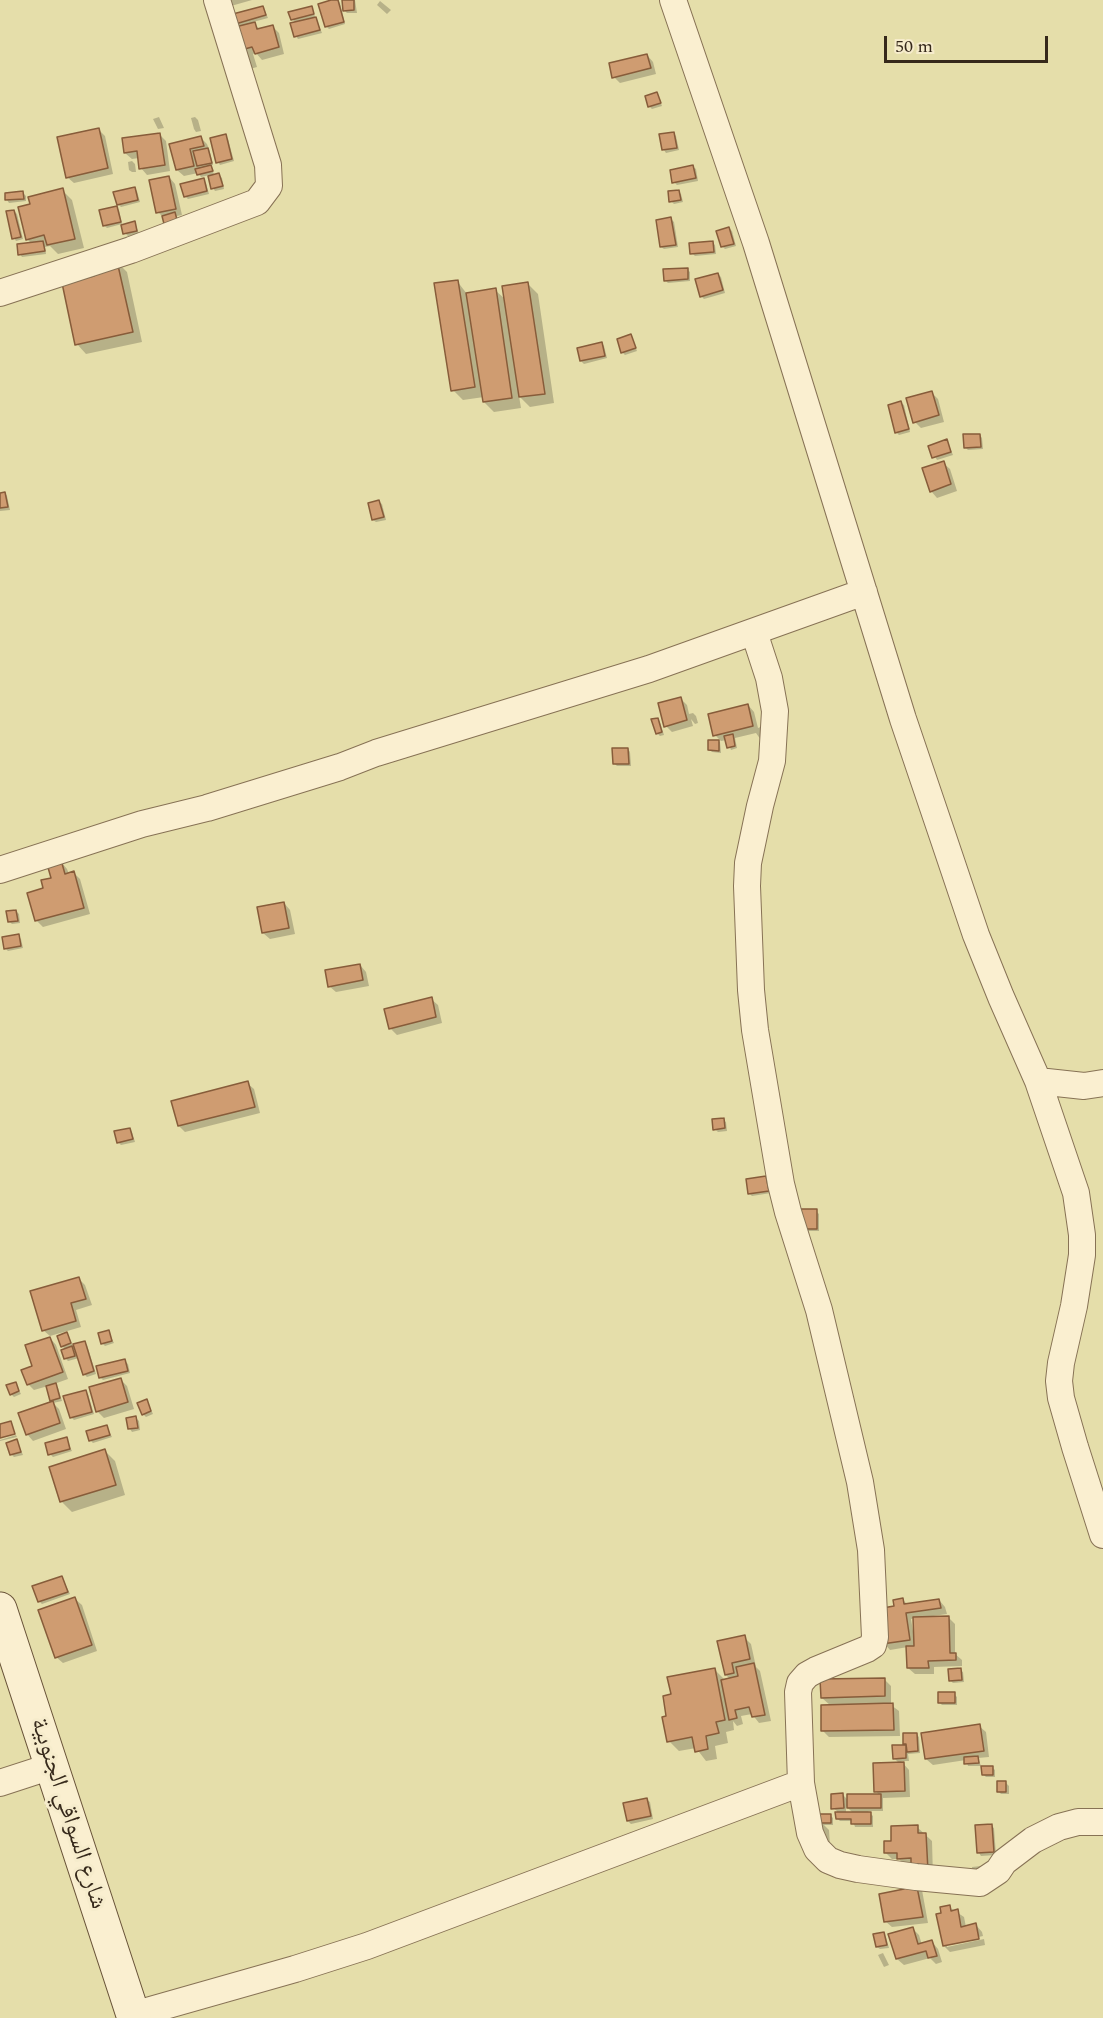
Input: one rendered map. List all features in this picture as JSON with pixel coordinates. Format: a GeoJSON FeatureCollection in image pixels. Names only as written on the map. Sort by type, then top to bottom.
{"type":"FeatureCollection","features":[{"type":"Feature","properties":{"kind":"street"},"geometry":{"type":"LineString","coordinates":[[0,293],[131,250],[257,202],[269,186],[268,165],[217,0]]}},
{"type":"Feature","properties":{"kind":"street"},"geometry":{"type":"LineString","coordinates":[[673,0],[756,243],[903,719],[976,935],[1038,1081],[1070,1175],[1080,1214],[1082,1255],[1059,1381],[1061,1398],[1103,1535]]}},
{"type":"Feature","properties":{"kind":"street"},"geometry":{"type":"LineString","coordinates":[[0,870],[142,824],[207,808],[331,770],[376,753],[649,669],[864,592]]}},
{"type":"Feature","properties":{"kind":"street"},"geometry":{"type":"LineString","coordinates":[[754,632],[769,678],[775,711],[772,761],[748,863],[751,990],[756,1030],[781,1184],[819,1310],[860,1482],[871,1550],[875,1637],[873,1644],[867,1649],[807,1675],[800,1683],[798,1692],[801,1783],[810,1833],[817,1849],[828,1860],[869,1871],[980,1883],[998,1871],[1004,1862],[1033,1840],[1059,1827],[1078,1822],[1103,1822]]}},
{"type":"Feature","properties":{"kind":"street"},"geometry":{"type":"LineString","coordinates":[[1038,1081],[1084,1086],[1103,1083]]}},
{"type":"Feature","properties":{"kind":"street","name":"شارع السواقي الجنوبية"},"geometry":{"type":"LineString","coordinates":[[0,1609],[134,2016]]}},
{"type":"Feature","properties":{"kind":"street"},"geometry":{"type":"LineString","coordinates":[[0,1783],[52,1766]]}},
{"type":"Feature","properties":{"kind":"street"},"geometry":{"type":"LineString","coordinates":[[134,2016],[367,1946],[801,1783]]}},
{"type":"Feature","properties":{"kind":"shaded area"},"geometry":{"type":"Polygon","coordinates":[[[0,0],[1103,0],[1103,2018],[0,2018],[0,0]]]}},
{"type":"Feature","properties":{"kind":"building"},"geometry":{"type":"Polygon","coordinates":[[[338,0],[344,22],[325,27],[318,4],[338,0]]]}},
{"type":"Feature","properties":{"kind":"building"},"geometry":{"type":"Polygon","coordinates":[[[342,0],[354,0],[354,10],[343,11],[342,0]]]}},
{"type":"Feature","properties":{"kind":"building"},"geometry":{"type":"Polygon","coordinates":[[[263,6],[266,15],[232,25],[229,15],[263,6]]]}},
{"type":"Feature","properties":{"kind":"building"},"geometry":{"type":"Polygon","coordinates":[[[312,6],[314,14],[291,20],[288,12],[312,6]]]}},
{"type":"Feature","properties":{"kind":"building"},"geometry":{"type":"Polygon","coordinates":[[[316,17],[320,30],[294,37],[290,23],[316,17]]]}},
{"type":"Feature","properties":{"kind":"building"},"geometry":{"type":"Polygon","coordinates":[[[255,22],[257,29],[273,25],[279,47],[255,54],[252,47],[241,50],[235,27],[255,22]]]}},
{"type":"Feature","properties":{"kind":"building"},"geometry":{"type":"Polygon","coordinates":[[[647,54],[651,68],[612,78],[609,63],[647,54]]]}},
{"type":"Feature","properties":{"kind":"building"},"geometry":{"type":"Polygon","coordinates":[[[657,92],[661,103],[648,107],[645,96],[657,92]]]}},
{"type":"Feature","properties":{"kind":"building"},"geometry":{"type":"Polygon","coordinates":[[[99,128],[108,168],[66,178],[57,137],[99,128]]]}},
{"type":"Feature","properties":{"kind":"building"},"geometry":{"type":"Polygon","coordinates":[[[674,132],[677,148],[662,150],[659,134],[674,132]]]}},
{"type":"Feature","properties":{"kind":"building"},"geometry":{"type":"Polygon","coordinates":[[[160,133],[165,165],[139,169],[137,151],[124,153],[122,138],[160,133]]]}},
{"type":"Feature","properties":{"kind":"building"},"geometry":{"type":"Polygon","coordinates":[[[226,134],[232,159],[216,163],[210,138],[226,134]]]}},
{"type":"Feature","properties":{"kind":"building"},"geometry":{"type":"Polygon","coordinates":[[[201,136],[204,146],[190,149],[194,166],[176,170],[169,144],[201,136]]]}},
{"type":"Feature","properties":{"kind":"building"},"geometry":{"type":"Polygon","coordinates":[[[208,148],[212,163],[197,166],[193,151],[208,148]]]}},
{"type":"Feature","properties":{"kind":"building"},"geometry":{"type":"Polygon","coordinates":[[[211,165],[213,171],[197,175],[195,169],[211,165]]]}},
{"type":"Feature","properties":{"kind":"building"},"geometry":{"type":"Polygon","coordinates":[[[693,165],[696,178],[672,183],[670,170],[693,165]]]}},
{"type":"Feature","properties":{"kind":"building"},"geometry":{"type":"Polygon","coordinates":[[[219,173],[223,186],[211,189],[208,176],[219,173]]]}},
{"type":"Feature","properties":{"kind":"building"},"geometry":{"type":"Polygon","coordinates":[[[169,176],[176,209],[156,213],[149,180],[169,176]]]}},
{"type":"Feature","properties":{"kind":"building"},"geometry":{"type":"Polygon","coordinates":[[[204,178],[207,191],[184,197],[180,184],[204,178]]]}},
{"type":"Feature","properties":{"kind":"building"},"geometry":{"type":"Polygon","coordinates":[[[135,187],[138,200],[117,205],[113,192],[135,187]]]}},
{"type":"Feature","properties":{"kind":"building"},"geometry":{"type":"Polygon","coordinates":[[[63,188],[75,239],[47,245],[44,235],[26,240],[18,207],[30,204],[28,197],[63,188]]]}},
{"type":"Feature","properties":{"kind":"building"},"geometry":{"type":"Polygon","coordinates":[[[679,190],[681,200],[669,202],[668,191],[679,190]]]}},
{"type":"Feature","properties":{"kind":"building"},"geometry":{"type":"Polygon","coordinates":[[[23,191],[24,199],[5,200],[5,193],[23,191]]]}},
{"type":"Feature","properties":{"kind":"building"},"geometry":{"type":"Polygon","coordinates":[[[117,206],[121,222],[103,226],[99,210],[117,206]]]}},
{"type":"Feature","properties":{"kind":"building"},"geometry":{"type":"Polygon","coordinates":[[[14,210],[21,237],[12,239],[6,211],[14,210]]]}},
{"type":"Feature","properties":{"kind":"building"},"geometry":{"type":"Polygon","coordinates":[[[175,212],[178,224],[165,228],[162,216],[175,212]]]}},
{"type":"Feature","properties":{"kind":"building"},"geometry":{"type":"Polygon","coordinates":[[[671,217],[676,245],[660,247],[656,220],[671,217]]]}},
{"type":"Feature","properties":{"kind":"building"},"geometry":{"type":"Polygon","coordinates":[[[135,221],[137,231],[123,234],[121,225],[135,221]]]}},
{"type":"Feature","properties":{"kind":"building"},"geometry":{"type":"Polygon","coordinates":[[[729,227],[734,244],[721,247],[716,231],[729,227]]]}},
{"type":"Feature","properties":{"kind":"building"},"geometry":{"type":"Polygon","coordinates":[[[43,241],[45,251],[18,255],[17,244],[43,241]]]}},
{"type":"Feature","properties":{"kind":"building"},"geometry":{"type":"Polygon","coordinates":[[[713,241],[714,252],[690,254],[689,243],[713,241]]]}},
{"type":"Feature","properties":{"kind":"building"},"geometry":{"type":"Polygon","coordinates":[[[117,261],[133,332],[75,345],[62,283],[94,276],[92,266],[117,261]]]}},
{"type":"Feature","properties":{"kind":"building"},"geometry":{"type":"Polygon","coordinates":[[[688,268],[688,279],[664,281],[663,269],[688,268]]]}},
{"type":"Feature","properties":{"kind":"building"},"geometry":{"type":"Polygon","coordinates":[[[718,273],[723,290],[700,297],[695,279],[718,273]]]}},
{"type":"Feature","properties":{"kind":"building"},"geometry":{"type":"Polygon","coordinates":[[[458,280],[475,387],[451,391],[434,283],[458,280]]]}},
{"type":"Feature","properties":{"kind":"building"},"geometry":{"type":"Polygon","coordinates":[[[528,282],[545,394],[519,397],[502,286],[528,282]]]}},
{"type":"Feature","properties":{"kind":"building"},"geometry":{"type":"Polygon","coordinates":[[[496,288],[512,398],[483,402],[466,293],[496,288]]]}},
{"type":"Feature","properties":{"kind":"building"},"geometry":{"type":"Polygon","coordinates":[[[631,334],[636,348],[621,353],[617,339],[631,334]]]}},
{"type":"Feature","properties":{"kind":"building"},"geometry":{"type":"Polygon","coordinates":[[[602,342],[605,356],[580,361],[577,348],[602,342]]]}},
{"type":"Feature","properties":{"kind":"building"},"geometry":{"type":"Polygon","coordinates":[[[932,391],[939,415],[913,423],[906,398],[932,391]]]}},
{"type":"Feature","properties":{"kind":"building"},"geometry":{"type":"Polygon","coordinates":[[[901,401],[909,429],[895,433],[888,405],[901,401]]]}},
{"type":"Feature","properties":{"kind":"building"},"geometry":{"type":"Polygon","coordinates":[[[963,434],[980,434],[981,447],[964,448],[963,434]]]}},
{"type":"Feature","properties":{"kind":"building"},"geometry":{"type":"Polygon","coordinates":[[[947,439],[951,452],[932,458],[928,446],[947,439]]]}},
{"type":"Feature","properties":{"kind":"building"},"geometry":{"type":"Polygon","coordinates":[[[944,461],[951,484],[930,492],[922,468],[944,461]]]}},
{"type":"Feature","properties":{"kind":"building"},"geometry":{"type":"Polygon","coordinates":[[[5,492],[8,507],[0,508],[0,493],[5,492]]]}},
{"type":"Feature","properties":{"kind":"building"},"geometry":{"type":"Polygon","coordinates":[[[379,500],[384,517],[372,520],[368,503],[379,500]]]}},
{"type":"Feature","properties":{"kind":"building"},"geometry":{"type":"Polygon","coordinates":[[[681,697],[687,720],[664,727],[658,703],[681,697]]]}},
{"type":"Feature","properties":{"kind":"building"},"geometry":{"type":"Polygon","coordinates":[[[748,704],[753,726],[713,736],[708,714],[748,704]]]}},
{"type":"Feature","properties":{"kind":"building"},"geometry":{"type":"Polygon","coordinates":[[[658,718],[662,732],[656,734],[651,719],[658,718]]]}},
{"type":"Feature","properties":{"kind":"building"},"geometry":{"type":"Polygon","coordinates":[[[733,734],[735,746],[727,748],[724,736],[733,734]]]}},
{"type":"Feature","properties":{"kind":"building"},"geometry":{"type":"Polygon","coordinates":[[[708,740],[719,740],[719,751],[708,750],[708,740]]]}},
{"type":"Feature","properties":{"kind":"building"},"geometry":{"type":"Polygon","coordinates":[[[612,748],[628,748],[629,764],[613,764],[612,748]]]}},
{"type":"Feature","properties":{"kind":"building"},"geometry":{"type":"Polygon","coordinates":[[[61,860],[65,874],[74,871],[84,908],[35,921],[27,893],[43,888],[41,880],[51,878],[47,864],[61,860]]]}},
{"type":"Feature","properties":{"kind":"building"},"geometry":{"type":"Polygon","coordinates":[[[284,902],[289,928],[262,933],[257,907],[284,902]]]}},
{"type":"Feature","properties":{"kind":"building"},"geometry":{"type":"Polygon","coordinates":[[[16,910],[18,921],[8,922],[6,911],[16,910]]]}},
{"type":"Feature","properties":{"kind":"building"},"geometry":{"type":"Polygon","coordinates":[[[19,934],[21,946],[4,949],[2,937],[19,934]]]}},
{"type":"Feature","properties":{"kind":"building"},"geometry":{"type":"Polygon","coordinates":[[[360,964],[363,980],[328,987],[325,970],[360,964]]]}},
{"type":"Feature","properties":{"kind":"building"},"geometry":{"type":"Polygon","coordinates":[[[432,997],[436,1017],[389,1029],[384,1009],[432,997]]]}},
{"type":"Feature","properties":{"kind":"building"},"geometry":{"type":"Polygon","coordinates":[[[248,1081],[255,1107],[178,1126],[171,1101],[248,1081]]]}},
{"type":"Feature","properties":{"kind":"building"},"geometry":{"type":"Polygon","coordinates":[[[724,1118],[725,1128],[713,1130],[712,1119],[724,1118]]]}},
{"type":"Feature","properties":{"kind":"building"},"geometry":{"type":"Polygon","coordinates":[[[130,1128],[133,1139],[117,1143],[114,1131],[130,1128]]]}},
{"type":"Feature","properties":{"kind":"building"},"geometry":{"type":"Polygon","coordinates":[[[766,1176],[769,1191],[748,1194],[746,1179],[766,1176]]]}},
{"type":"Feature","properties":{"kind":"building"},"geometry":{"type":"Polygon","coordinates":[[[801,1209],[817,1209],[817,1229],[801,1229],[801,1209]]]}},
{"type":"Feature","properties":{"kind":"building"},"geometry":{"type":"Polygon","coordinates":[[[79,1277],[86,1299],[71,1303],[76,1321],[42,1331],[30,1291],[79,1277]]]}},
{"type":"Feature","properties":{"kind":"building"},"geometry":{"type":"Polygon","coordinates":[[[109,1330],[112,1341],[101,1344],[98,1333],[109,1330]]]}},
{"type":"Feature","properties":{"kind":"building"},"geometry":{"type":"Polygon","coordinates":[[[67,1332],[71,1343],[61,1347],[57,1336],[67,1332]]]}},
{"type":"Feature","properties":{"kind":"building"},"geometry":{"type":"Polygon","coordinates":[[[50,1337],[63,1372],[27,1385],[21,1370],[32,1366],[25,1345],[50,1337]]]}},
{"type":"Feature","properties":{"kind":"building"},"geometry":{"type":"Polygon","coordinates":[[[85,1341],[94,1371],[83,1375],[73,1344],[85,1341]]]}},
{"type":"Feature","properties":{"kind":"building"},"geometry":{"type":"Polygon","coordinates":[[[72,1346],[75,1356],[64,1359],[61,1350],[72,1346]]]}},
{"type":"Feature","properties":{"kind":"building"},"geometry":{"type":"Polygon","coordinates":[[[125,1359],[128,1371],[99,1378],[96,1366],[125,1359]]]}},
{"type":"Feature","properties":{"kind":"building"},"geometry":{"type":"Polygon","coordinates":[[[121,1378],[128,1402],[96,1412],[89,1387],[121,1378]]]}},
{"type":"Feature","properties":{"kind":"building"},"geometry":{"type":"Polygon","coordinates":[[[16,1382],[19,1391],[10,1395],[6,1385],[16,1382]]]}},
{"type":"Feature","properties":{"kind":"building"},"geometry":{"type":"Polygon","coordinates":[[[56,1383],[60,1398],[50,1401],[46,1386],[56,1383]]]}},
{"type":"Feature","properties":{"kind":"building"},"geometry":{"type":"Polygon","coordinates":[[[86,1390],[92,1412],[70,1418],[63,1396],[86,1390]]]}},
{"type":"Feature","properties":{"kind":"building"},"geometry":{"type":"Polygon","coordinates":[[[147,1399],[151,1411],[142,1415],[137,1403],[147,1399]]]}},
{"type":"Feature","properties":{"kind":"building"},"geometry":{"type":"Polygon","coordinates":[[[53,1401],[60,1423],[26,1435],[18,1413],[53,1401]]]}},
{"type":"Feature","properties":{"kind":"building"},"geometry":{"type":"Polygon","coordinates":[[[136,1416],[138,1428],[128,1429],[126,1418],[136,1416]]]}},
{"type":"Feature","properties":{"kind":"building"},"geometry":{"type":"Polygon","coordinates":[[[11,1421],[15,1434],[0,1438],[0,1424],[11,1421]]]}},
{"type":"Feature","properties":{"kind":"building"},"geometry":{"type":"Polygon","coordinates":[[[107,1425],[110,1435],[89,1441],[86,1431],[107,1425]]]}},
{"type":"Feature","properties":{"kind":"building"},"geometry":{"type":"Polygon","coordinates":[[[67,1437],[70,1449],[48,1455],[45,1443],[67,1437]]]}},
{"type":"Feature","properties":{"kind":"building"},"geometry":{"type":"Polygon","coordinates":[[[17,1439],[21,1452],[10,1455],[6,1443],[17,1439]]]}},
{"type":"Feature","properties":{"kind":"building"},"geometry":{"type":"Polygon","coordinates":[[[105,1449],[116,1485],[60,1502],[49,1467],[105,1449]]]}},
{"type":"Feature","properties":{"kind":"building"},"geometry":{"type":"Polygon","coordinates":[[[62,1576],[68,1592],[38,1602],[32,1586],[62,1576]]]}},
{"type":"Feature","properties":{"kind":"building"},"geometry":{"type":"Polygon","coordinates":[[[75,1597],[92,1645],[55,1658],[38,1610],[75,1597]]]}},
{"type":"Feature","properties":{"kind":"building"},"geometry":{"type":"Polygon","coordinates":[[[903,1598],[904,1604],[939,1599],[941,1608],[906,1613],[910,1640],[882,1644],[877,1609],[894,1606],[893,1600],[903,1598]]]}},
{"type":"Feature","properties":{"kind":"building"},"geometry":{"type":"Polygon","coordinates":[[[949,1616],[950,1653],[956,1653],[956,1660],[928,1661],[929,1668],[907,1668],[906,1646],[914,1646],[913,1617],[949,1616]]]}},
{"type":"Feature","properties":{"kind":"building"},"geometry":{"type":"Polygon","coordinates":[[[745,1635],[750,1659],[732,1663],[734,1673],[725,1675],[717,1641],[745,1635]]]}},
{"type":"Feature","properties":{"kind":"building"},"geometry":{"type":"Polygon","coordinates":[[[754,1663],[765,1715],[752,1717],[749,1707],[735,1710],[737,1718],[729,1720],[721,1680],[738,1676],[736,1667],[754,1663]]]}},
{"type":"Feature","properties":{"kind":"building"},"geometry":{"type":"Polygon","coordinates":[[[715,1668],[725,1720],[716,1722],[719,1733],[706,1736],[708,1749],[695,1752],[692,1737],[667,1742],[662,1717],[666,1716],[663,1696],[671,1694],[667,1677],[715,1668]]]}},
{"type":"Feature","properties":{"kind":"building"},"geometry":{"type":"Polygon","coordinates":[[[961,1668],[962,1680],[949,1681],[948,1669],[961,1668]]]}},
{"type":"Feature","properties":{"kind":"building"},"geometry":{"type":"Polygon","coordinates":[[[885,1678],[885,1696],[821,1698],[820,1679],[885,1678]]]}},
{"type":"Feature","properties":{"kind":"building"},"geometry":{"type":"Polygon","coordinates":[[[938,1692],[955,1692],[955,1703],[938,1703],[938,1692]]]}},
{"type":"Feature","properties":{"kind":"building"},"geometry":{"type":"Polygon","coordinates":[[[893,1703],[894,1730],[821,1731],[821,1705],[893,1703]]]}},
{"type":"Feature","properties":{"kind":"building"},"geometry":{"type":"Polygon","coordinates":[[[980,1724],[984,1751],[925,1759],[921,1733],[980,1724]]]}},
{"type":"Feature","properties":{"kind":"building"},"geometry":{"type":"Polygon","coordinates":[[[903,1733],[917,1733],[918,1751],[907,1752],[906,1744],[903,1744],[903,1733]]]}},
{"type":"Feature","properties":{"kind":"building"},"geometry":{"type":"Polygon","coordinates":[[[892,1745],[906,1745],[906,1758],[893,1759],[892,1745]]]}},
{"type":"Feature","properties":{"kind":"building"},"geometry":{"type":"Polygon","coordinates":[[[978,1756],[979,1763],[964,1764],[964,1757],[978,1756]]]}},
{"type":"Feature","properties":{"kind":"building"},"geometry":{"type":"Polygon","coordinates":[[[904,1762],[905,1791],[874,1792],[873,1763],[904,1762]]]}},
{"type":"Feature","properties":{"kind":"building"},"geometry":{"type":"Polygon","coordinates":[[[981,1766],[993,1766],[993,1775],[982,1775],[981,1766]]]}},
{"type":"Feature","properties":{"kind":"building"},"geometry":{"type":"Polygon","coordinates":[[[997,1781],[1006,1781],[1006,1792],[997,1792],[997,1781]]]}},
{"type":"Feature","properties":{"kind":"building"},"geometry":{"type":"Polygon","coordinates":[[[843,1793],[844,1808],[831,1809],[831,1794],[843,1793]]]}},
{"type":"Feature","properties":{"kind":"building"},"geometry":{"type":"Polygon","coordinates":[[[847,1794],[881,1794],[881,1808],[847,1808],[847,1794]]]}},
{"type":"Feature","properties":{"kind":"building"},"geometry":{"type":"Polygon","coordinates":[[[647,1798],[651,1816],[627,1821],[623,1803],[647,1798]]]}},
{"type":"Feature","properties":{"kind":"building"},"geometry":{"type":"Polygon","coordinates":[[[835,1812],[871,1812],[871,1824],[851,1824],[851,1819],[836,1819],[835,1812]]]}},
{"type":"Feature","properties":{"kind":"building"},"geometry":{"type":"Polygon","coordinates":[[[813,1814],[831,1814],[831,1823],[813,1823],[813,1814]]]}},
{"type":"Feature","properties":{"kind":"building"},"geometry":{"type":"Polygon","coordinates":[[[992,1824],[994,1852],[977,1853],[975,1825],[992,1824]]]}},
{"type":"Feature","properties":{"kind":"building"},"geometry":{"type":"Polygon","coordinates":[[[918,1825],[918,1833],[926,1833],[928,1871],[911,1872],[911,1858],[897,1859],[897,1853],[884,1853],[884,1841],[891,1841],[891,1826],[918,1825]]]}},
{"type":"Feature","properties":{"kind":"building"},"geometry":{"type":"Polygon","coordinates":[[[916,1882],[923,1917],[884,1922],[879,1894],[904,1889],[904,1885],[916,1882]]]}},
{"type":"Feature","properties":{"kind":"building"},"geometry":{"type":"Polygon","coordinates":[[[950,1905],[951,1911],[958,1909],[961,1927],[976,1923],[979,1939],[943,1946],[936,1914],[941,1913],[940,1907],[950,1905]]]}},
{"type":"Feature","properties":{"kind":"building"},"geometry":{"type":"Polygon","coordinates":[[[913,1927],[918,1944],[932,1940],[937,1956],[928,1958],[926,1951],[896,1959],[888,1934],[913,1927]]]}},
{"type":"Feature","properties":{"kind":"building"},"geometry":{"type":"Polygon","coordinates":[[[884,1932],[887,1945],[876,1947],[873,1934],[884,1932]]]}}]}
